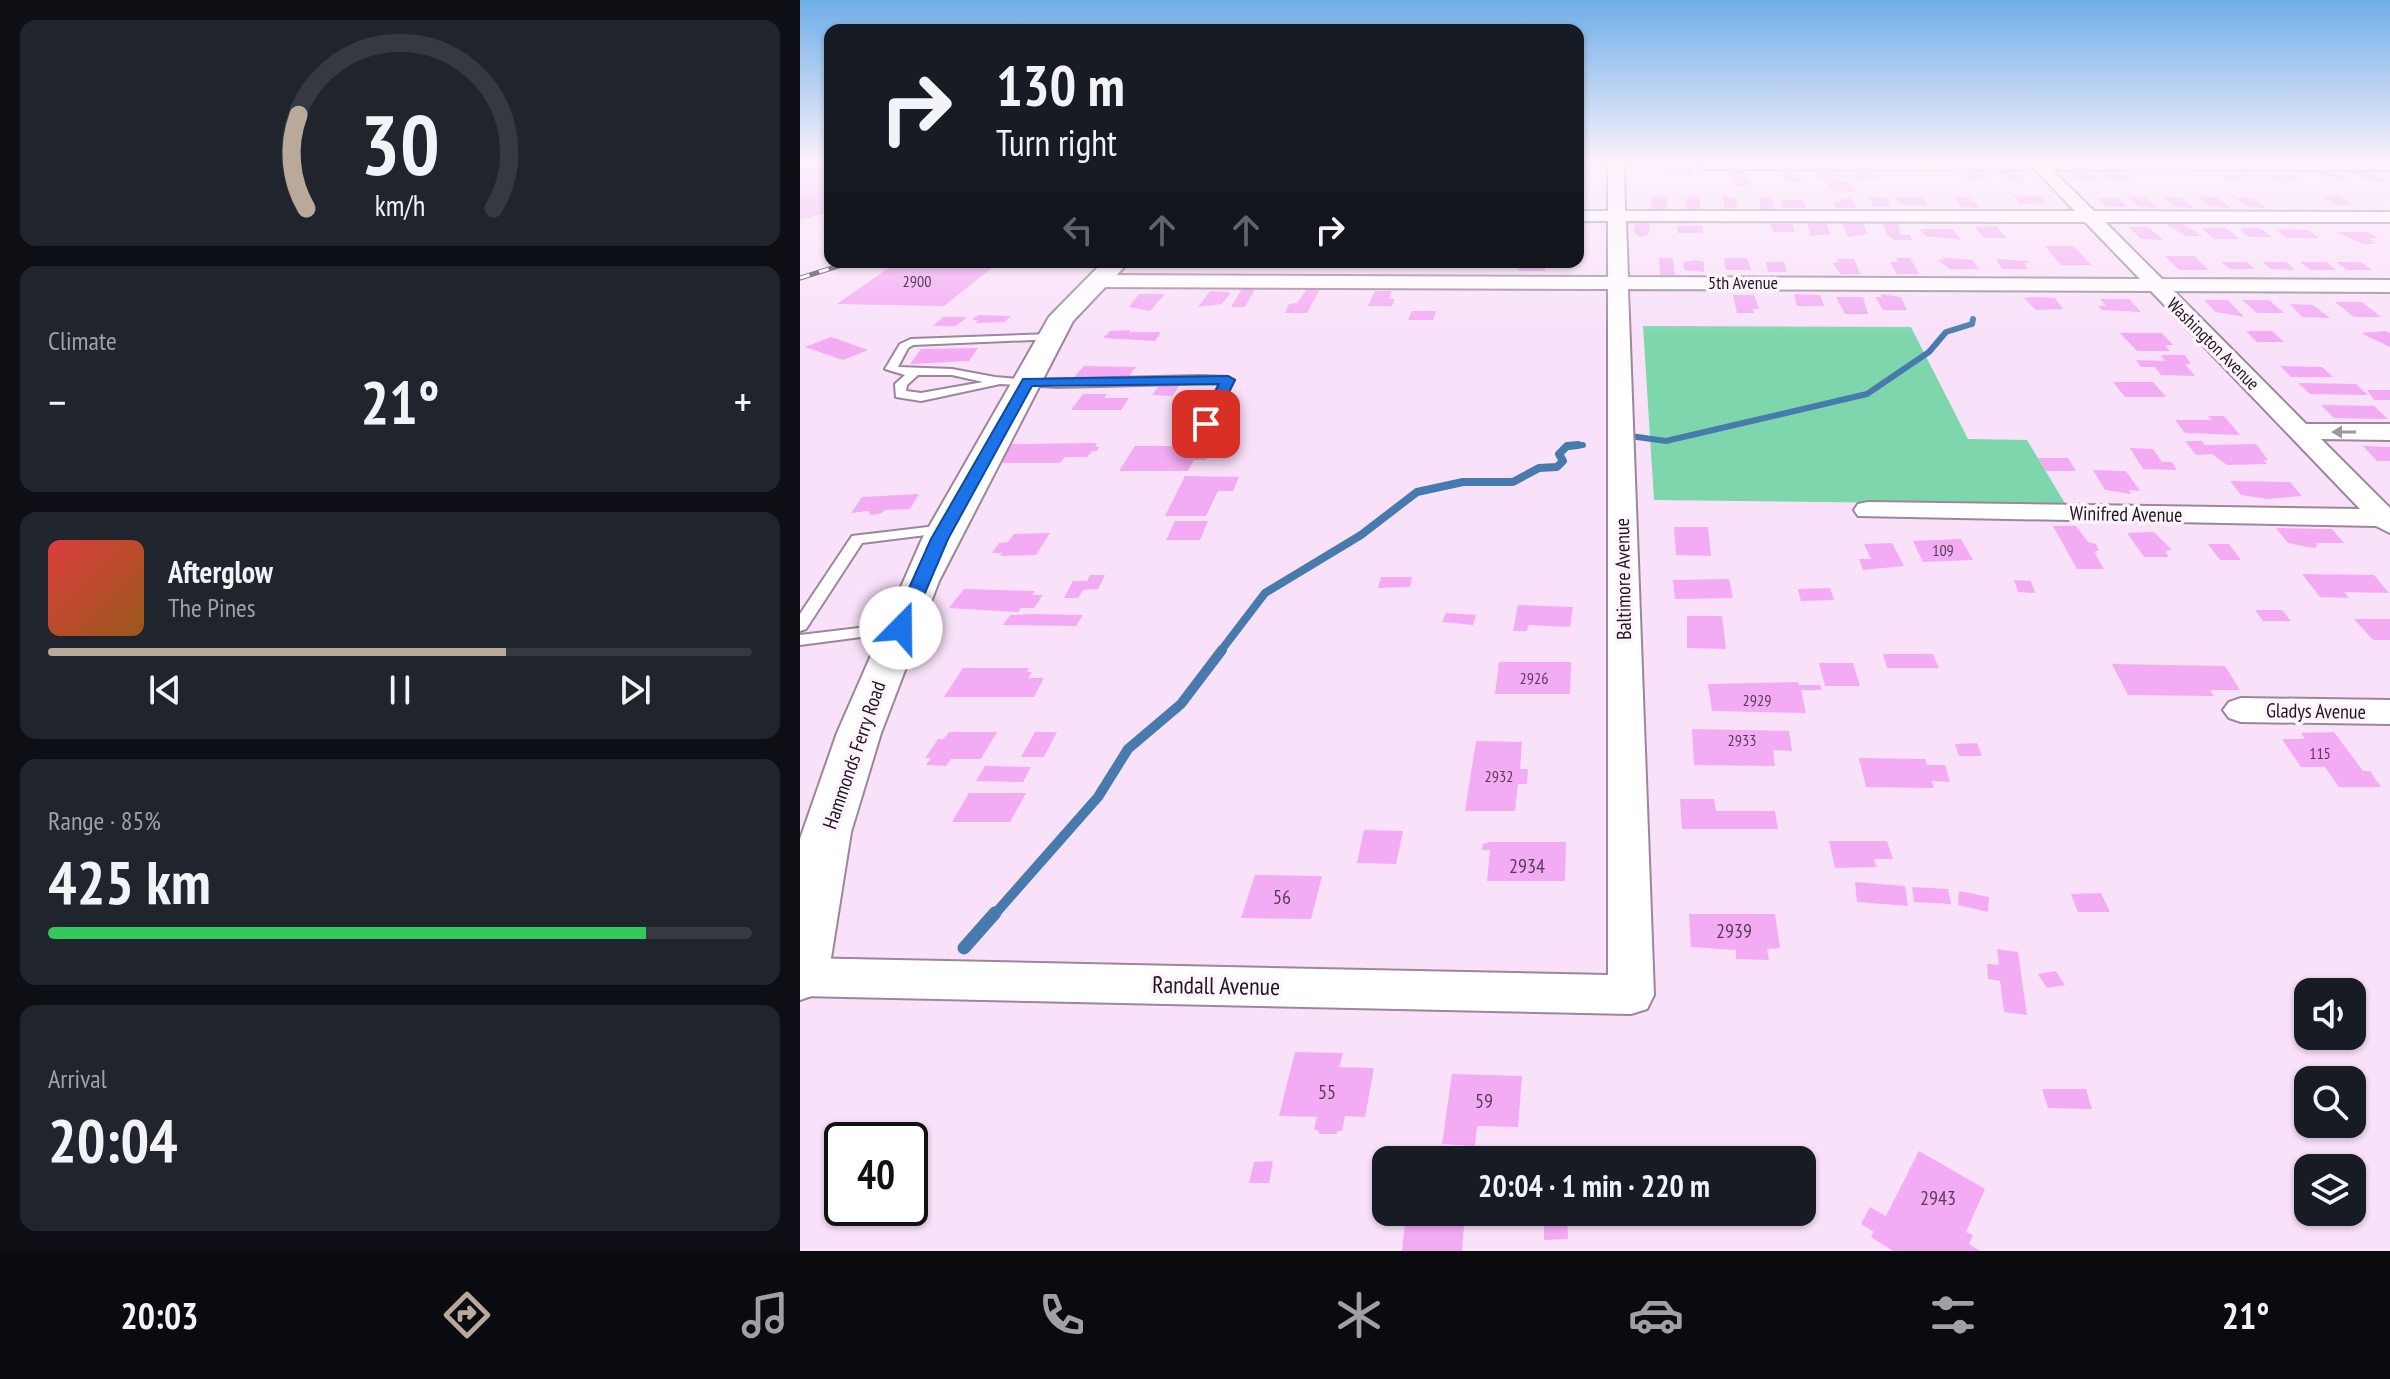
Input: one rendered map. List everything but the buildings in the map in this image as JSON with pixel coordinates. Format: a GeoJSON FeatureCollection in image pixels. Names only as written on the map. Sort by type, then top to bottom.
{"type":"FeatureCollection","features":[{"type":"Feature","properties":{"kind":"street","name":"Baltimore Avenue"},"geometry":{"type":"LineString","coordinates":[[1617,221],[1631,995]]}},
{"type":"Feature","properties":{"kind":"street","name":"Washington Avenue"},"geometry":{"type":"LineString","coordinates":[[2094,221],[2387,521]]}},
{"type":"Feature","properties":{"kind":"street","name":"5th Avenue"},"geometry":{"type":"LineString","coordinates":[[1107,271],[1617,282],[2390,286]]}},
{"type":"Feature","properties":{"kind":"street","name":"Hammonds Ferry Road"},"geometry":{"type":"LineString","coordinates":[[800,977],[805,924],[826,832],[859,733],[901,628],[1014,381],[1051,337],[1062,317],[1107,271]]}},
{"type":"Feature","properties":{"kind":"street"},"geometry":{"type":"LineString","coordinates":[[2298,431],[2390,432]]}},
{"type":"Feature","properties":{"kind":"street","name":"Winifred Avenue"},"geometry":{"type":"LineString","coordinates":[[1868,510],[2387,521]]}},
{"type":"Feature","properties":{"kind":"street","name":"Gladys Avenue"},"geometry":{"type":"LineString","coordinates":[[2241,710],[2390,712]]}},
{"type":"Feature","properties":{"kind":"street","name":"Randall Avenue"},"geometry":{"type":"LineString","coordinates":[[800,977],[1631,995]]}},
{"type":"Feature","properties":{"kind":"lane"},"geometry":{"type":"LineString","coordinates":[[1051,337],[911,342],[904,346],[891,369],[913,374],[950,372],[1014,381],[1228,380],[1206,424]]}},
{"type":"Feature","properties":{"kind":"lane"},"geometry":{"type":"LineString","coordinates":[[913,374],[901,384],[900,394],[921,397],[1014,381]]}},
{"type":"Feature","properties":{"kind":"lane"},"geometry":{"type":"LineString","coordinates":[[800,626],[857,539],[945,529]]}},
{"type":"Feature","properties":{"kind":"lane"},"geometry":{"type":"LineString","coordinates":[[800,640],[901,628]]}},
{"type":"Feature","properties":{"kind":"green space"},"geometry":{"type":"Polygon","coordinates":[[[1643,326],[1911,327],[1968,439],[2027,440],[2066,505],[1654,500],[1643,326]]]}},
{"type":"Feature","properties":{"kind":"waterway"},"geometry":{"type":"LineString","coordinates":[[1630,436],[1666,441],[1867,394],[1929,352],[1946,332],[1972,324],[1973,319]]}},
{"type":"Feature","properties":{"kind":"waterway"},"geometry":{"type":"LineString","coordinates":[[1566,447],[1578,445]]}},
{"type":"Feature","properties":{"kind":"waterway"},"geometry":{"type":"LineString","coordinates":[[1566,447],[1583,445]]}},
{"type":"Feature","properties":{"kind":"waterway"},"geometry":{"type":"LineString","coordinates":[[1220,652],[1265,593],[1361,535],[1417,492],[1463,482],[1513,482],[1539,468],[1557,467],[1563,461],[1559,454],[1566,447]]}},
{"type":"Feature","properties":{"kind":"waterway"},"geometry":{"type":"LineString","coordinates":[[994,915],[1098,797],[1128,749],[1181,704],[1222,650]]}},
{"type":"Feature","properties":{"kind":"waterway"},"geometry":{"type":"LineString","coordinates":[[964,948],[995,913]]}},
{"type":"Feature","properties":{"kind":"railway"},"geometry":{"type":"LineString","coordinates":[[800,278],[832,268]]}},
{"type":"Feature","properties":{"kind":"route"},"geometry":{"type":"LineString","coordinates":[[901,628],[940,539],[1028,382],[1096,383],[1181,378],[1228,380],[1206,424]]}}]}
